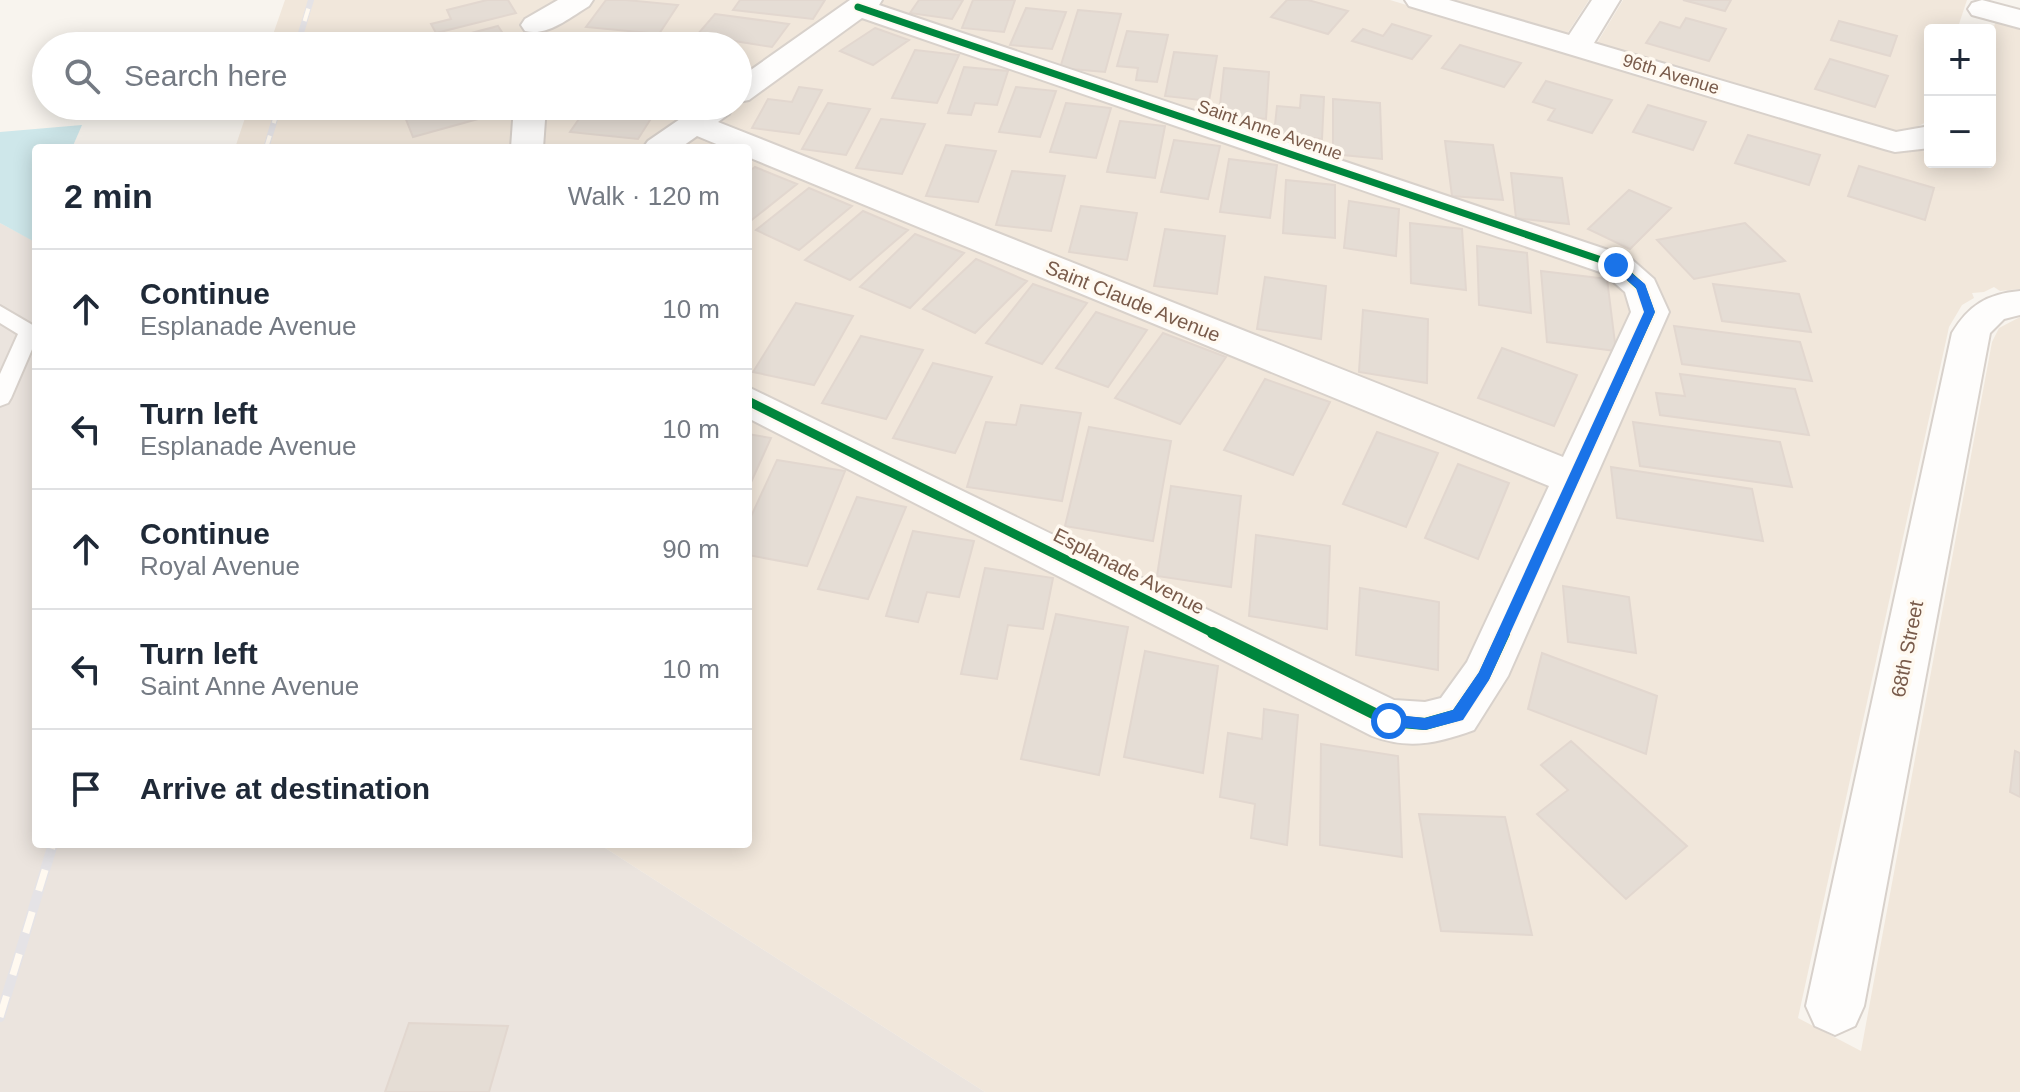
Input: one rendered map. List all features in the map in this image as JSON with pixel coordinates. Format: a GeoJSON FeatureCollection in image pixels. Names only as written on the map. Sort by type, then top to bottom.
{"type":"FeatureCollection","features":[{"type":"Feature","properties":{"kind":"street"},"geometry":{"type":"LineString","coordinates":[[535,24],[579,0]]}},
{"type":"Feature","properties":{"kind":"street","name":"96th Avenue"},"geometry":{"type":"LineString","coordinates":[[1419,0],[1895,142],[1924,138]]}},
{"type":"Feature","properties":{"kind":"street"},"geometry":{"type":"LineString","coordinates":[[1577,46],[1606,0]]}},
{"type":"Feature","properties":{"kind":"street"},"geometry":{"type":"LineString","coordinates":[[752,83],[863,3]]}},
{"type":"Feature","properties":{"kind":"street","name":"Saint Anne Avenue"},"geometry":{"type":"LineString","coordinates":[[863,3],[1616,265],[1641,287],[1650,312]]}},
{"type":"Feature","properties":{"kind":"street"},"geometry":{"type":"LineString","coordinates":[[1980,13],[2020,19]]}},
{"type":"Feature","properties":{"kind":"street"},"geometry":{"type":"LineString","coordinates":[[527,144],[529,120]]}},
{"type":"Feature","properties":{"kind":"street"},"geometry":{"type":"LineString","coordinates":[[665,144],[700,120]]}},
{"type":"Feature","properties":{"kind":"street","name":"Saint Claude Avenue"},"geometry":{"type":"LineString","coordinates":[[719,120],[1572,478]]}},
{"type":"Feature","properties":{"kind":"street","name":"68th Street"},"geometry":{"type":"LineString","coordinates":[[1835,1006],[1971,333],[1979,317],[2010,304]]}},
{"type":"Feature","properties":{"kind":"street","name":"Esplanade Avenue"},"geometry":{"type":"LineString","coordinates":[[752,403],[1389,721],[1425,724],[1457,715],[1484,676],[1650,312]]}},
{"type":"Feature","properties":{"kind":"lane"},"geometry":{"type":"LineString","coordinates":[[0,313],[29,332],[0,398]]}},
{"type":"Feature","properties":{"kind":"shaded area"},"geometry":{"type":"Polygon","coordinates":[[[285,0],[1390,0],[1891,151],[1924,152],[1924,168],[1996,168],[1995,24],[1996,20],[2020,26],[2020,289],[2000,291],[1994,287],[1972,293],[1974,298],[1962,305],[1949,327],[1798,1018],[1861,1051],[1992,342],[1999,328],[2020,317],[2020,1092],[985,1092],[605,848],[752,848],[752,144],[236,144],[244,120],[752,120],[752,32],[274,32],[285,0]]]}},
{"type":"Feature","properties":{"kind":"shaded area"},"geometry":{"type":"Polygon","coordinates":[[[1448,0],[1589,0],[1567,34],[1448,0]]]}},
{"type":"Feature","properties":{"kind":"shaded area"},"geometry":{"type":"Polygon","coordinates":[[[1623,0],[1967,0],[1959,24],[1924,24],[1924,123],[1911,130],[1892,131],[1597,43],[1623,0]]]}},
{"type":"Feature","properties":{"kind":"shaded area"},"geometry":{"type":"Polygon","coordinates":[[[0,223],[32,240],[32,848],[605,848],[985,1092],[0,1092],[0,223]]]}},
{"type":"Feature","properties":{"kind":"water"},"geometry":{"type":"Polygon","coordinates":[[[82,125],[74,144],[32,144],[32,240],[0,223],[0,132],[82,125]]]}},
{"type":"Feature","properties":{"kind":"building"},"geometry":{"type":"Polygon","coordinates":[[[487,0],[508,0],[516,13],[435,32],[431,24],[451,19],[447,10],[487,0]]]}},
{"type":"Feature","properties":{"kind":"building"},"geometry":{"type":"Polygon","coordinates":[[[606,0],[678,5],[660,32],[586,27],[606,0]]]}},
{"type":"Feature","properties":{"kind":"building"},"geometry":{"type":"Polygon","coordinates":[[[740,0],[825,0],[813,19],[733,10],[740,0]]]}},
{"type":"Feature","properties":{"kind":"building"},"geometry":{"type":"Polygon","coordinates":[[[919,0],[963,0],[952,19],[910,13],[919,0]]]}},
{"type":"Feature","properties":{"kind":"building"},"geometry":{"type":"Polygon","coordinates":[[[973,0],[1015,0],[1004,32],[962,28],[973,0]]]}},
{"type":"Feature","properties":{"kind":"building"},"geometry":{"type":"Polygon","coordinates":[[[1287,0],[1308,0],[1348,11],[1328,34],[1271,17],[1287,0]]]}},
{"type":"Feature","properties":{"kind":"building"},"geometry":{"type":"Polygon","coordinates":[[[1683,0],[1731,0],[1725,11],[1683,0]]]}},
{"type":"Feature","properties":{"kind":"building"},"geometry":{"type":"Polygon","coordinates":[[[1026,8],[1066,12],[1052,49],[1010,45],[1026,8]]]}},
{"type":"Feature","properties":{"kind":"building"},"geometry":{"type":"Polygon","coordinates":[[[1078,10],[1121,14],[1105,72],[1060,68],[1078,10]]]}},
{"type":"Feature","properties":{"kind":"building"},"geometry":{"type":"Polygon","coordinates":[[[715,14],[789,24],[772,47],[752,44],[752,32],[700,32],[715,14]]]}},
{"type":"Feature","properties":{"kind":"building"},"geometry":{"type":"Polygon","coordinates":[[[1686,18],[1726,29],[1709,61],[1646,43],[1660,22],[1680,28],[1686,18]]]}},
{"type":"Feature","properties":{"kind":"building"},"geometry":{"type":"Polygon","coordinates":[[[1839,21],[1897,36],[1890,56],[1831,40],[1839,21]]]}},
{"type":"Feature","properties":{"kind":"building"},"geometry":{"type":"Polygon","coordinates":[[[1392,24],[1431,36],[1412,59],[1352,41],[1363,29],[1383,36],[1392,24]]]}},
{"type":"Feature","properties":{"kind":"building"},"geometry":{"type":"Polygon","coordinates":[[[498,26],[502,32],[475,32],[498,26]]]}},
{"type":"Feature","properties":{"kind":"building"},"geometry":{"type":"Polygon","coordinates":[[[875,28],[909,40],[873,65],[840,51],[875,28]]]}},
{"type":"Feature","properties":{"kind":"building"},"geometry":{"type":"Polygon","coordinates":[[[1127,31],[1168,35],[1157,82],[1136,80],[1138,68],[1117,66],[1127,31]]]}},
{"type":"Feature","properties":{"kind":"building"},"geometry":{"type":"Polygon","coordinates":[[[1460,45],[1521,63],[1504,87],[1442,68],[1460,45]]]}},
{"type":"Feature","properties":{"kind":"building"},"geometry":{"type":"Polygon","coordinates":[[[915,50],[959,55],[937,103],[892,98],[915,50]]]}},
{"type":"Feature","properties":{"kind":"building"},"geometry":{"type":"Polygon","coordinates":[[[1174,52],[1217,56],[1209,101],[1165,96],[1174,52]]]}},
{"type":"Feature","properties":{"kind":"building"},"geometry":{"type":"Polygon","coordinates":[[[1830,59],[1888,76],[1875,107],[1815,89],[1830,59]]]}},
{"type":"Feature","properties":{"kind":"building"},"geometry":{"type":"Polygon","coordinates":[[[964,67],[1008,71],[997,105],[975,103],[971,115],[948,113],[964,67]]]}},
{"type":"Feature","properties":{"kind":"building"},"geometry":{"type":"Polygon","coordinates":[[[1224,68],[1269,72],[1266,119],[1219,114],[1224,68]]]}},
{"type":"Feature","properties":{"kind":"building"},"geometry":{"type":"Polygon","coordinates":[[[1546,81],[1612,100],[1592,133],[1548,120],[1555,109],[1533,102],[1546,81]]]}},
{"type":"Feature","properties":{"kind":"building"},"geometry":{"type":"Polygon","coordinates":[[[799,87],[822,90],[799,134],[752,128],[768,99],[792,102],[799,87]]]}},
{"type":"Feature","properties":{"kind":"building"},"geometry":{"type":"Polygon","coordinates":[[[1016,87],[1056,91],[1040,137],[999,132],[1016,87]]]}},
{"type":"Feature","properties":{"kind":"building"},"geometry":{"type":"Polygon","coordinates":[[[1301,95],[1324,97],[1322,139],[1274,134],[1277,106],[1300,108],[1301,95]]]}},
{"type":"Feature","properties":{"kind":"building"},"geometry":{"type":"Polygon","coordinates":[[[1333,99],[1380,103],[1382,159],[1333,154],[1333,99]]]}},
{"type":"Feature","properties":{"kind":"building"},"geometry":{"type":"Polygon","coordinates":[[[828,103],[870,109],[846,155],[802,149],[828,103]]]}},
{"type":"Feature","properties":{"kind":"building"},"geometry":{"type":"Polygon","coordinates":[[[1066,103],[1111,108],[1096,158],[1050,152],[1066,103]]]}},
{"type":"Feature","properties":{"kind":"building"},"geometry":{"type":"Polygon","coordinates":[[[1648,105],[1706,122],[1693,150],[1633,132],[1648,105]]]}},
{"type":"Feature","properties":{"kind":"building"},"geometry":{"type":"Polygon","coordinates":[[[881,119],[925,124],[902,174],[856,168],[881,119]]]}},
{"type":"Feature","properties":{"kind":"building"},"geometry":{"type":"Polygon","coordinates":[[[406,120],[474,120],[413,137],[406,120]]]}},
{"type":"Feature","properties":{"kind":"building"},"geometry":{"type":"Polygon","coordinates":[[[578,120],[650,120],[638,139],[570,132],[578,120]]]}},
{"type":"Feature","properties":{"kind":"building"},"geometry":{"type":"Polygon","coordinates":[[[1120,121],[1165,126],[1155,178],[1107,172],[1120,121]]]}},
{"type":"Feature","properties":{"kind":"building"},"geometry":{"type":"Polygon","coordinates":[[[1748,135],[1820,155],[1809,185],[1735,163],[1748,135]]]}},
{"type":"Feature","properties":{"kind":"building"},"geometry":{"type":"Polygon","coordinates":[[[1174,140],[1220,146],[1208,199],[1161,192],[1174,140]]]}},
{"type":"Feature","properties":{"kind":"building"},"geometry":{"type":"Polygon","coordinates":[[[1445,141],[1493,145],[1503,200],[1452,196],[1445,141]]]}},
{"type":"Feature","properties":{"kind":"building"},"geometry":{"type":"Polygon","coordinates":[[[946,145],[996,151],[978,202],[926,196],[946,145]]]}},
{"type":"Feature","properties":{"kind":"building"},"geometry":{"type":"Polygon","coordinates":[[[1229,159],[1277,165],[1270,218],[1220,212],[1229,159]]]}},
{"type":"Feature","properties":{"kind":"building"},"geometry":{"type":"Polygon","coordinates":[[[1859,166],[1934,188],[1925,220],[1848,196],[1859,166]]]}},
{"type":"Feature","properties":{"kind":"building"},"geometry":{"type":"Polygon","coordinates":[[[755,167],[797,184],[752,220],[752,169],[755,167]]]}},
{"type":"Feature","properties":{"kind":"building"},"geometry":{"type":"Polygon","coordinates":[[[1012,171],[1065,176],[1051,231],[996,225],[1012,171]]]}},
{"type":"Feature","properties":{"kind":"building"},"geometry":{"type":"Polygon","coordinates":[[[1511,173],[1562,178],[1569,224],[1516,218],[1511,173]]]}},
{"type":"Feature","properties":{"kind":"building"},"geometry":{"type":"Polygon","coordinates":[[[1286,180],[1335,185],[1335,238],[1283,233],[1286,180]]]}},
{"type":"Feature","properties":{"kind":"building"},"geometry":{"type":"Polygon","coordinates":[[[809,188],[852,206],[799,250],[756,230],[809,188]]]}},
{"type":"Feature","properties":{"kind":"building"},"geometry":{"type":"Polygon","coordinates":[[[1629,190],[1671,208],[1630,249],[1588,229],[1629,190]]]}},
{"type":"Feature","properties":{"kind":"building"},"geometry":{"type":"Polygon","coordinates":[[[1349,201],[1399,209],[1396,256],[1344,248],[1349,201]]]}},
{"type":"Feature","properties":{"kind":"building"},"geometry":{"type":"Polygon","coordinates":[[[1081,206],[1137,213],[1127,260],[1069,252],[1081,206]]]}},
{"type":"Feature","properties":{"kind":"building"},"geometry":{"type":"Polygon","coordinates":[[[863,211],[908,230],[850,280],[805,260],[863,211]]]}},
{"type":"Feature","properties":{"kind":"building"},"geometry":{"type":"Polygon","coordinates":[[[1410,223],[1462,229],[1466,290],[1411,283],[1410,223]]]}},
{"type":"Feature","properties":{"kind":"building"},"geometry":{"type":"Polygon","coordinates":[[[1745,223],[1785,261],[1694,279],[1657,240],[1745,223]]]}},
{"type":"Feature","properties":{"kind":"building"},"geometry":{"type":"Polygon","coordinates":[[[1165,229],[1225,236],[1217,294],[1154,286],[1165,229]]]}},
{"type":"Feature","properties":{"kind":"building"},"geometry":{"type":"Polygon","coordinates":[[[915,234],[964,253],[910,308],[860,287],[915,234]]]}},
{"type":"Feature","properties":{"kind":"building"},"geometry":{"type":"Polygon","coordinates":[[[1477,246],[1527,253],[1531,313],[1479,305],[1477,246]]]}},
{"type":"Feature","properties":{"kind":"building"},"geometry":{"type":"Polygon","coordinates":[[[976,259],[1027,281],[975,333],[923,309],[976,259]]]}},
{"type":"Feature","properties":{"kind":"building"},"geometry":{"type":"Polygon","coordinates":[[[1541,271],[1607,279],[1616,351],[1547,342],[1541,271]]]}},
{"type":"Feature","properties":{"kind":"building"},"geometry":{"type":"Polygon","coordinates":[[[1265,277],[1326,286],[1321,339],[1257,329],[1265,277]]]}},
{"type":"Feature","properties":{"kind":"building"},"geometry":{"type":"Polygon","coordinates":[[[1033,284],[1087,303],[1042,364],[986,343],[1033,284]]]}},
{"type":"Feature","properties":{"kind":"building"},"geometry":{"type":"Polygon","coordinates":[[[1713,284],[1799,294],[1811,332],[1722,321],[1713,284]]]}},
{"type":"Feature","properties":{"kind":"building"},"geometry":{"type":"Polygon","coordinates":[[[796,303],[853,316],[814,385],[753,372],[796,303]]]}},
{"type":"Feature","properties":{"kind":"building"},"geometry":{"type":"Polygon","coordinates":[[[1363,310],[1428,319],[1427,383],[1359,372],[1363,310]]]}},
{"type":"Feature","properties":{"kind":"building"},"geometry":{"type":"Polygon","coordinates":[[[1096,312],[1147,330],[1108,387],[1056,368],[1096,312]]]}},
{"type":"Feature","properties":{"kind":"building"},"geometry":{"type":"Polygon","coordinates":[[[1674,326],[1800,342],[1812,381],[1682,364],[1674,326]]]}},
{"type":"Feature","properties":{"kind":"building"},"geometry":{"type":"Polygon","coordinates":[[[1163,333],[1226,357],[1180,424],[1115,398],[1163,333]]]}},
{"type":"Feature","properties":{"kind":"building"},"geometry":{"type":"Polygon","coordinates":[[[861,336],[923,350],[886,419],[822,403],[861,336]]]}},
{"type":"Feature","properties":{"kind":"building"},"geometry":{"type":"Polygon","coordinates":[[[1502,348],[1577,375],[1554,426],[1478,398],[1502,348]]]}},
{"type":"Feature","properties":{"kind":"building"},"geometry":{"type":"Polygon","coordinates":[[[933,363],[992,377],[955,453],[893,438],[933,363]]]}},
{"type":"Feature","properties":{"kind":"building"},"geometry":{"type":"Polygon","coordinates":[[[1680,374],[1795,389],[1809,435],[1660,415],[1656,393],[1685,396],[1680,374]]]}},
{"type":"Feature","properties":{"kind":"building"},"geometry":{"type":"Polygon","coordinates":[[[1265,379],[1330,402],[1293,475],[1224,450],[1265,379]]]}},
{"type":"Feature","properties":{"kind":"building"},"geometry":{"type":"Polygon","coordinates":[[[1021,405],[1081,413],[1062,501],[967,487],[986,422],[1016,425],[1021,405]]]}},
{"type":"Feature","properties":{"kind":"building"},"geometry":{"type":"Polygon","coordinates":[[[1633,422],[1780,442],[1792,487],[1640,466],[1633,422]]]}},
{"type":"Feature","properties":{"kind":"building"},"geometry":{"type":"Polygon","coordinates":[[[1089,427],[1171,441],[1153,541],[1065,526],[1089,427]]]}},
{"type":"Feature","properties":{"kind":"building"},"geometry":{"type":"Polygon","coordinates":[[[1377,432],[1438,453],[1406,527],[1343,504],[1377,432]]]}},
{"type":"Feature","properties":{"kind":"building"},"geometry":{"type":"Polygon","coordinates":[[[752,435],[771,438],[752,480],[752,435]]]}},
{"type":"Feature","properties":{"kind":"building"},"geometry":{"type":"Polygon","coordinates":[[[777,460],[845,471],[807,566],[752,556],[752,514],[777,460]]]}},
{"type":"Feature","properties":{"kind":"building"},"geometry":{"type":"Polygon","coordinates":[[[1458,464],[1509,483],[1478,559],[1425,538],[1458,464]]]}},
{"type":"Feature","properties":{"kind":"building"},"geometry":{"type":"Polygon","coordinates":[[[1611,467],[1752,489],[1763,541],[1617,518],[1611,467]]]}},
{"type":"Feature","properties":{"kind":"building"},"geometry":{"type":"Polygon","coordinates":[[[1171,486],[1241,496],[1231,587],[1157,576],[1171,486]]]}},
{"type":"Feature","properties":{"kind":"building"},"geometry":{"type":"Polygon","coordinates":[[[857,497],[906,507],[868,599],[818,589],[857,497]]]}},
{"type":"Feature","properties":{"kind":"building"},"geometry":{"type":"Polygon","coordinates":[[[913,531],[974,541],[959,597],[927,592],[918,622],[886,616],[913,531]]]}},
{"type":"Feature","properties":{"kind":"building"},"geometry":{"type":"Polygon","coordinates":[[[1256,535],[1330,546],[1327,629],[1249,616],[1256,535]]]}},
{"type":"Feature","properties":{"kind":"building"},"geometry":{"type":"Polygon","coordinates":[[[985,568],[1053,578],[1043,629],[1008,625],[997,679],[961,674],[985,568]]]}},
{"type":"Feature","properties":{"kind":"building"},"geometry":{"type":"Polygon","coordinates":[[[1563,586],[1629,597],[1636,653],[1568,642],[1563,586]]]}},
{"type":"Feature","properties":{"kind":"building"},"geometry":{"type":"Polygon","coordinates":[[[1360,588],[1439,602],[1438,670],[1356,655],[1360,588]]]}},
{"type":"Feature","properties":{"kind":"building"},"geometry":{"type":"Polygon","coordinates":[[[1056,614],[1128,627],[1099,775],[1021,759],[1056,614]]]}},
{"type":"Feature","properties":{"kind":"building"},"geometry":{"type":"Polygon","coordinates":[[[1145,651],[1218,666],[1203,773],[1124,757],[1145,651]]]}},
{"type":"Feature","properties":{"kind":"building"},"geometry":{"type":"Polygon","coordinates":[[[1542,653],[1657,696],[1646,754],[1528,709],[1542,653]]]}},
{"type":"Feature","properties":{"kind":"building"},"geometry":{"type":"Polygon","coordinates":[[[1264,709],[1298,715],[1287,845],[1251,838],[1255,804],[1220,797],[1228,733],[1262,739],[1264,709]]]}},
{"type":"Feature","properties":{"kind":"building"},"geometry":{"type":"Polygon","coordinates":[[[1571,741],[1687,846],[1626,899],[1537,814],[1568,790],[1541,765],[1571,741]]]}},
{"type":"Feature","properties":{"kind":"building"},"geometry":{"type":"Polygon","coordinates":[[[1321,744],[1398,756],[1402,857],[1320,845],[1321,744]]]}},
{"type":"Feature","properties":{"kind":"building"},"geometry":{"type":"Polygon","coordinates":[[[2015,751],[2020,753],[2020,797],[2010,792],[2015,751]]]}},
{"type":"Feature","properties":{"kind":"building"},"geometry":{"type":"Polygon","coordinates":[[[1419,814],[1505,817],[1532,935],[1441,931],[1419,814]]]}},
{"type":"Feature","properties":{"kind":"building"},"geometry":{"type":"Polygon","coordinates":[[[409,1023],[508,1026],[489,1092],[385,1092],[409,1023]]]}},
{"type":"Feature","properties":{"kind":"railway"},"geometry":{"type":"LineString","coordinates":[[301,32],[311,0]]}},
{"type":"Feature","properties":{"kind":"railway"},"geometry":{"type":"LineString","coordinates":[[267,144],[275,120]]}},
{"type":"Feature","properties":{"kind":"railway"},"geometry":{"type":"LineString","coordinates":[[0,1017],[52,848]]}},
{"type":"Feature","properties":{"kind":"cycle path"},"geometry":{"type":"LineString","coordinates":[[752,403],[1389,721],[1425,724],[1457,715],[1484,676],[1650,312],[1641,287],[1616,265],[858,7]]}},
{"type":"Feature","properties":{"kind":"route"},"geometry":{"type":"LineString","coordinates":[[1389,721],[1425,724],[1457,715],[1484,676],[1650,312],[1641,287],[1616,265]]}}]}
